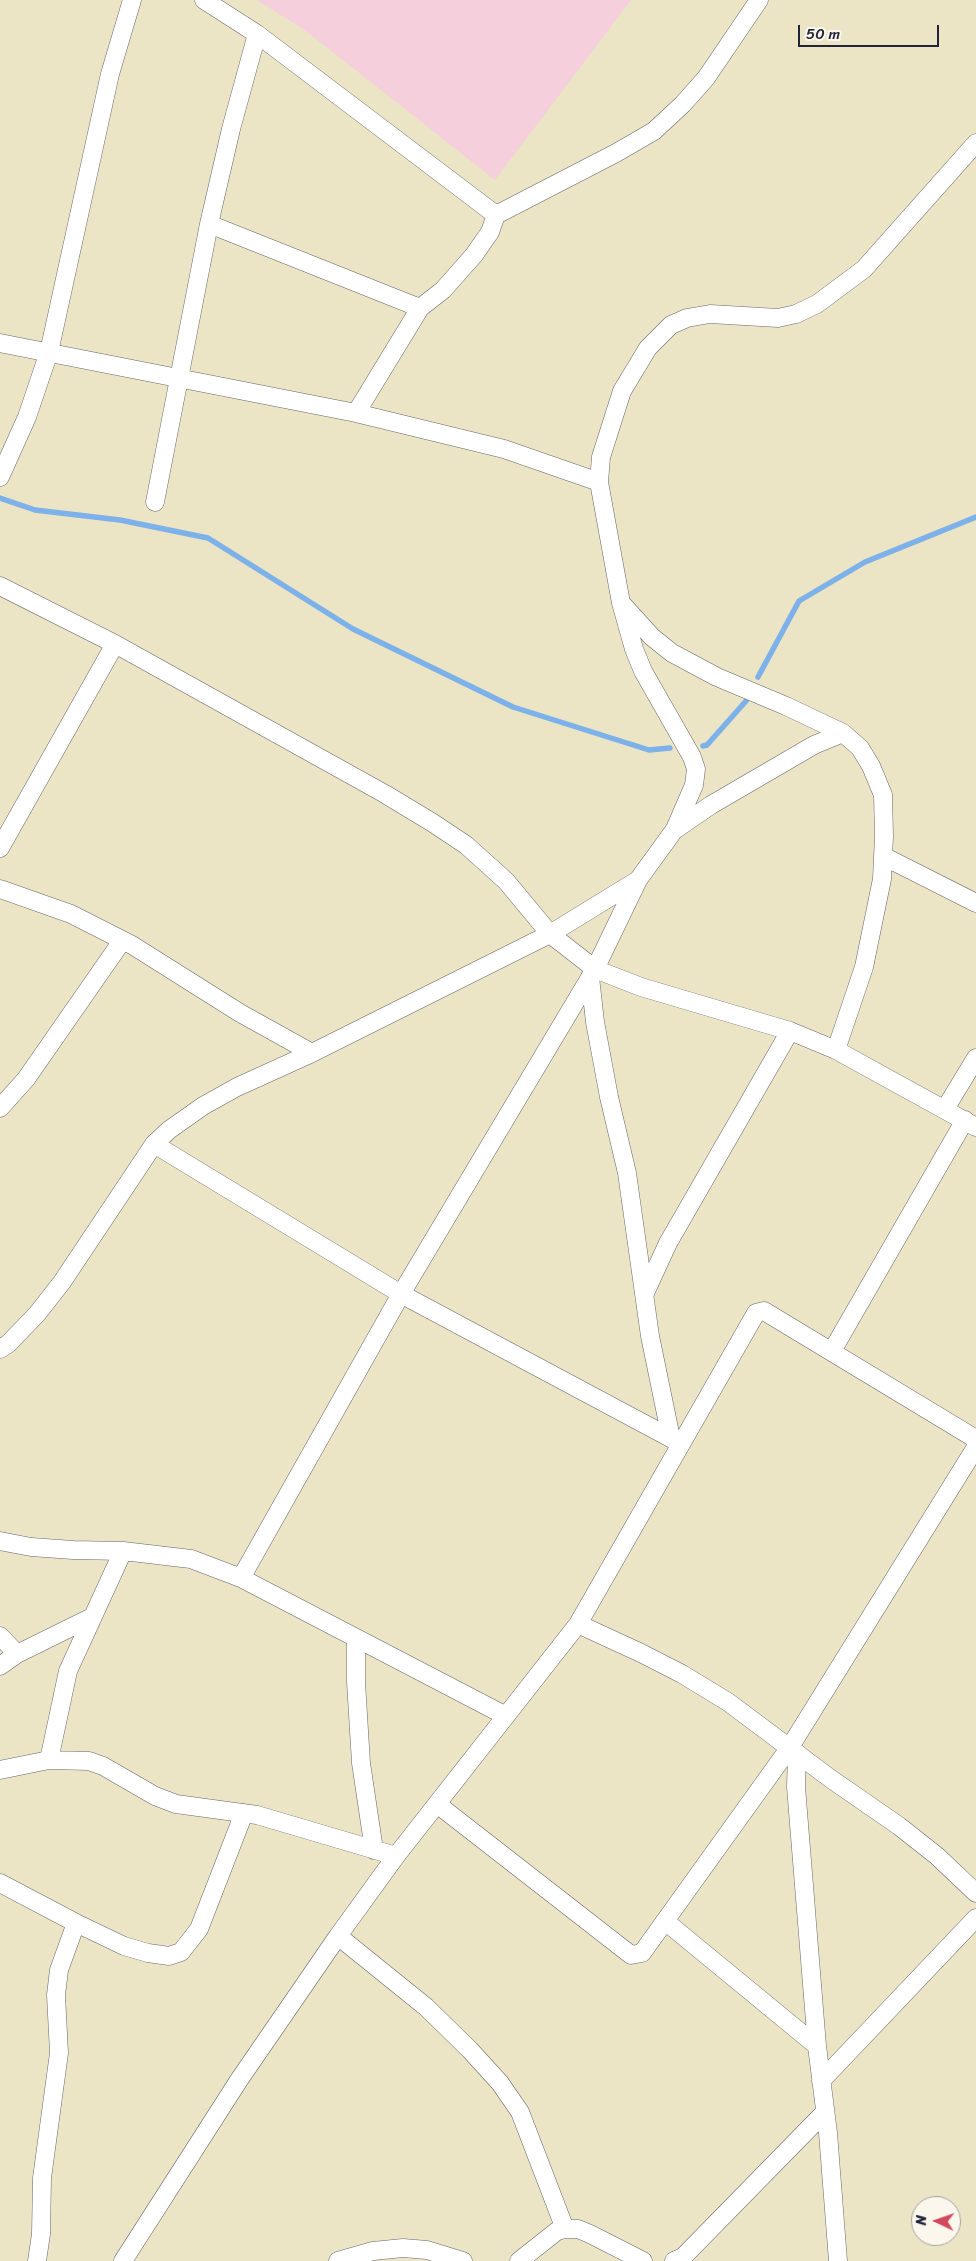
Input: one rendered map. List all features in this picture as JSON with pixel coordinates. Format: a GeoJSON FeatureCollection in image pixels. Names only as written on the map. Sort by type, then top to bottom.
{"type":"FeatureCollection","features":[{"type":"Feature","properties":{"kind":"street"},"geometry":{"type":"LineString","coordinates":[[0,477],[27,417],[48,352],[110,74],[132,0]]}},
{"type":"Feature","properties":{"kind":"street"},"geometry":{"type":"LineString","coordinates":[[204,0],[258,34],[496,215]]}},
{"type":"Feature","properties":{"kind":"street"},"geometry":{"type":"LineString","coordinates":[[356,413],[420,308],[443,290],[474,255],[490,232],[496,215],[616,153],[654,131],[684,104],[706,78],[759,0]]}},
{"type":"Feature","properties":{"kind":"street"},"geometry":{"type":"LineString","coordinates":[[155,502],[209,224],[231,129],[258,34]]}},
{"type":"Feature","properties":{"kind":"street"},"geometry":{"type":"LineString","coordinates":[[241,1578],[401,1294],[592,973],[638,880],[676,829],[694,785],[696,769],[679,733],[640,664],[621,603],[599,482],[608,432],[622,391],[648,348],[671,325],[687,318],[710,314],[778,318],[796,314],[817,304],[864,269],[976,143]]}},
{"type":"Feature","properties":{"kind":"street"},"geometry":{"type":"LineString","coordinates":[[209,224],[420,308]]}},
{"type":"Feature","properties":{"kind":"street"},"geometry":{"type":"LineString","coordinates":[[0,343],[356,413],[504,449],[599,482]]}},
{"type":"Feature","properties":{"kind":"street"},"geometry":{"type":"LineString","coordinates":[[0,586],[115,644],[385,794],[466,845],[506,881],[550,934],[592,973],[790,1031],[836,1050],[971,1124],[832,1351]]}},
{"type":"Feature","properties":{"kind":"street"},"geometry":{"type":"LineString","coordinates":[[621,603],[652,637],[692,666],[786,706],[843,733],[860,748],[871,766],[883,795],[882,879],[864,967],[836,1050]]}},
{"type":"Feature","properties":{"kind":"street"},"geometry":{"type":"LineString","coordinates":[[0,848],[115,644]]}},
{"type":"Feature","properties":{"kind":"street"},"geometry":{"type":"LineString","coordinates":[[676,829],[712,805],[814,744],[843,733]]}},
{"type":"Feature","properties":{"kind":"street"},"geometry":{"type":"LineString","coordinates":[[883,856],[976,903]]}},
{"type":"Feature","properties":{"kind":"street"},"geometry":{"type":"LineString","coordinates":[[0,1349],[37,1314],[62,1282],[154,1144],[169,1130],[202,1106],[260,1075],[312,1053],[550,934],[638,880]]}},
{"type":"Feature","properties":{"kind":"street"},"geometry":{"type":"LineString","coordinates":[[0,889],[71,914],[122,941],[240,1013],[312,1053]]}},
{"type":"Feature","properties":{"kind":"street"},"geometry":{"type":"LineString","coordinates":[[0,1108],[26,1080],[122,941]]}},
{"type":"Feature","properties":{"kind":"street"},"geometry":{"type":"LineString","coordinates":[[592,973],[595,1022],[627,1173],[650,1336],[676,1440]]}},
{"type":"Feature","properties":{"kind":"street"},"geometry":{"type":"LineString","coordinates":[[644,1293],[668,1243],[790,1031]]}},
{"type":"Feature","properties":{"kind":"street"},"geometry":{"type":"LineString","coordinates":[[945,1110],[976,1058]]}},
{"type":"Feature","properties":{"kind":"street"},"geometry":{"type":"LineString","coordinates":[[154,1144],[401,1294],[676,1440]]}},
{"type":"Feature","properties":{"kind":"street"},"geometry":{"type":"LineString","coordinates":[[123,2261],[239,2080],[338,1936],[396,1856],[578,1624],[676,1440],[758,1312],[764,1311],[976,1439]]}},
{"type":"Feature","properties":{"kind":"street"},"geometry":{"type":"LineString","coordinates":[[437,1804],[632,1955],[636,1956],[642,1953],[794,1750],[976,1447]]}},
{"type":"Feature","properties":{"kind":"street"},"geometry":{"type":"LineString","coordinates":[[0,1541],[31,1547],[65,1550],[123,1551],[191,1559],[241,1578],[506,1716]]}},
{"type":"Feature","properties":{"kind":"street"},"geometry":{"type":"LineString","coordinates":[[48,1760],[68,1671],[123,1551]]}},
{"type":"Feature","properties":{"kind":"street"},"geometry":{"type":"LineString","coordinates":[[0,1666],[18,1654],[92,1617]]}},
{"type":"Feature","properties":{"kind":"street"},"geometry":{"type":"LineString","coordinates":[[578,1624],[609,1637],[682,1674],[728,1702],[929,1850],[976,1893]]}},
{"type":"Feature","properties":{"kind":"street"},"geometry":{"type":"LineString","coordinates":[[0,1636],[18,1654]]}},
{"type":"Feature","properties":{"kind":"street"},"geometry":{"type":"LineString","coordinates":[[356,1638],[356,1682],[361,1762],[374,1850]]}},
{"type":"Feature","properties":{"kind":"street"},"geometry":{"type":"LineString","coordinates":[[794,1750],[817,2046],[825,2112],[838,2261]]}},
{"type":"Feature","properties":{"kind":"street"},"geometry":{"type":"LineString","coordinates":[[0,1770],[48,1760],[89,1761],[103,1766],[155,1796],[176,1804],[244,1813],[271,1819],[396,1856]]}},
{"type":"Feature","properties":{"kind":"street"},"geometry":{"type":"LineString","coordinates":[[0,1883],[124,1946],[148,1953],[169,1956],[181,1952],[199,1929],[244,1813]]}},
{"type":"Feature","properties":{"kind":"street"},"geometry":{"type":"LineString","coordinates":[[821,2081],[976,1918]]}},
{"type":"Feature","properties":{"kind":"street"},"geometry":{"type":"LineString","coordinates":[[665,1920],[817,2046]]}},
{"type":"Feature","properties":{"kind":"street"},"geometry":{"type":"LineString","coordinates":[[37,2261],[41,2234],[42,2178],[59,2053],[57,1986],[61,1963],[76,1923]]}},
{"type":"Feature","properties":{"kind":"street"},"geometry":{"type":"LineString","coordinates":[[338,1936],[426,2007],[470,2050],[500,2083],[520,2112],[565,2229]]}},
{"type":"Feature","properties":{"kind":"street"},"geometry":{"type":"LineString","coordinates":[[674,2261],[683,2257],[825,2112]]}},
{"type":"Feature","properties":{"kind":"street"},"geometry":{"type":"LineString","coordinates":[[519,2261],[557,2231],[565,2229],[578,2229],[643,2261]]}},
{"type":"Feature","properties":{"kind":"street"},"geometry":{"type":"LineString","coordinates":[[338,2261],[373,2251],[404,2248],[426,2250],[463,2261]]}},
{"type":"Feature","properties":{"kind":"shaded area"},"geometry":{"type":"Polygon","coordinates":[[[257,0],[631,0],[495,180],[306,31],[257,0]]]}},
{"type":"Feature","properties":{"kind":"waterway"},"geometry":{"type":"LineString","coordinates":[[0,498],[35,510],[120,520],[208,538],[353,629],[513,707],[649,750],[670,748]]}},
{"type":"Feature","properties":{"kind":"waterway"},"geometry":{"type":"LineString","coordinates":[[758,677],[799,601],[865,562],[976,517]]}},
{"type":"Feature","properties":{"kind":"waterway"},"geometry":{"type":"LineString","coordinates":[[703,746],[707,745],[746,701]]}}]}
